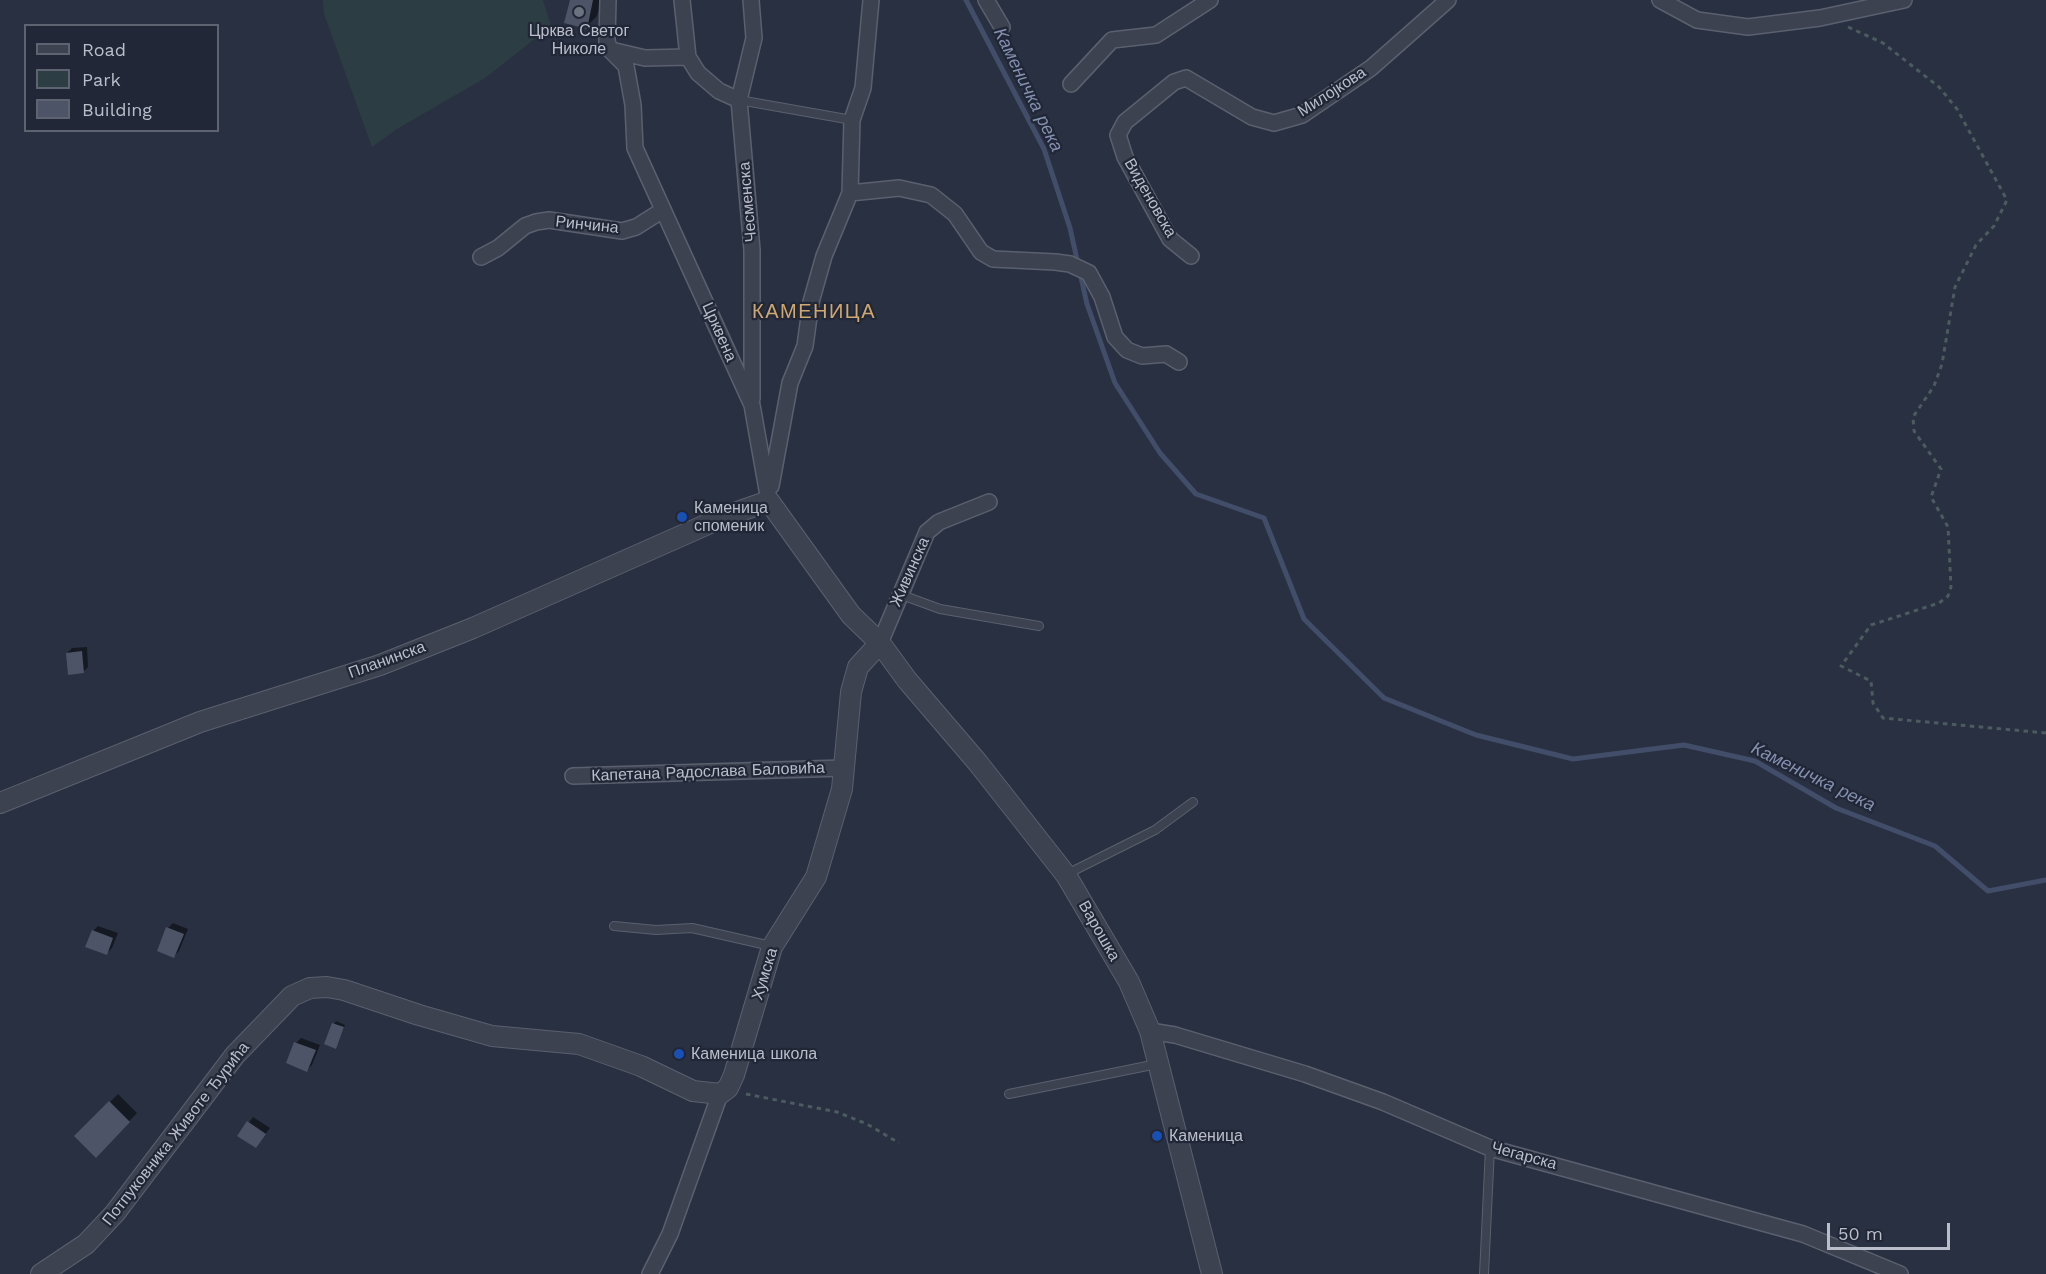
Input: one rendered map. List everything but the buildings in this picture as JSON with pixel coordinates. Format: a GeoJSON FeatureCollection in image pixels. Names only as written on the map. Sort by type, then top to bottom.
{"type":"FeatureCollection","features":[{"type":"Feature","properties":{"kind":"street"},"geometry":{"type":"LineString","coordinates":[[608,0],[607,41],[610,50],[645,58],[688,57]]}},
{"type":"Feature","properties":{"kind":"street"},"geometry":{"type":"LineString","coordinates":[[682,0],[688,57],[698,73],[719,92],[739,100]]}},
{"type":"Feature","properties":{"kind":"street","name":"Чесменска"},"geometry":{"type":"LineString","coordinates":[[751,0],[754,38],[739,100],[752,250],[752,405]]}},
{"type":"Feature","properties":{"kind":"street"},"geometry":{"type":"LineString","coordinates":[[769,501],[777,440],[790,383],[805,346],[811,302],[824,256],[850,193],[852,120],[863,87],[872,0]]}},
{"type":"Feature","properties":{"kind":"street"},"geometry":{"type":"LineString","coordinates":[[986,0],[1002,27]]}},
{"type":"Feature","properties":{"kind":"street"},"geometry":{"type":"LineString","coordinates":[[1071,84],[1112,40],[1156,34],[1209,0]]}},
{"type":"Feature","properties":{"kind":"street","name":"Милојкова"},"geometry":{"type":"LineString","coordinates":[[1118,135],[1125,122],[1174,82],[1186,78],[1252,117],[1274,123],[1302,115],[1371,68],[1448,0]]}},
{"type":"Feature","properties":{"kind":"street"},"geometry":{"type":"LineString","coordinates":[[1660,0],[1697,20],[1748,27],[1828,16],[1904,0]]}},
{"type":"Feature","properties":{"kind":"street","name":"Црквена"},"geometry":{"type":"LineString","coordinates":[[610,50],[626,66],[633,105],[635,148],[752,405],[769,501],[851,615],[880,643]]}},
{"type":"Feature","properties":{"kind":"street","name":"Виденовска"},"geometry":{"type":"LineString","coordinates":[[1118,135],[1125,157],[1170,239],[1191,256]]}},
{"type":"Feature","properties":{"kind":"street"},"geometry":{"type":"LineString","coordinates":[[850,193],[899,189],[931,195],[955,214],[981,252],[993,258],[1070,264],[1089,273],[1102,297],[1115,337],[1127,350],[1142,356],[1166,354],[1179,362]]}},
{"type":"Feature","properties":{"kind":"street","name":"Ринчина"},"geometry":{"type":"LineString","coordinates":[[481,256],[498,248],[525,226],[536,222],[566,222],[622,231],[636,227],[663,210]]}},
{"type":"Feature","properties":{"kind":"street","name":"Планинска"},"geometry":{"type":"LineString","coordinates":[[0,803],[200,722],[380,665],[473,628],[726,516],[769,501]]}},
{"type":"Feature","properties":{"kind":"street","name":"Живинска"},"geometry":{"type":"LineString","coordinates":[[880,643],[927,532],[939,522],[989,502]]}},
{"type":"Feature","properties":{"kind":"street","name":"Хумска"},"geometry":{"type":"LineString","coordinates":[[651,1274],[670,1234],[724,1091],[742,1052],[772,947],[816,877],[842,789],[851,692],[858,667],[880,643]]}},
{"type":"Feature","properties":{"kind":"street","name":"Варошка"},"geometry":{"type":"LineString","coordinates":[[880,643],[907,680],[978,763],[1066,875],[1129,982],[1150,1031],[1212,1274]]}},
{"type":"Feature","properties":{"kind":"street","name":"Капетана Радослава Баловића"},"geometry":{"type":"LineString","coordinates":[[573,776],[844,768]]}},
{"type":"Feature","properties":{"kind":"street","name":"Потпуковника Животе Ђурића"},"geometry":{"type":"LineString","coordinates":[[41,1274],[86,1245],[116,1213],[235,1055],[292,996],[310,988],[327,987],[344,990],[492,1036],[579,1044],[640,1066],[693,1091],[724,1091]]}},
{"type":"Feature","properties":{"kind":"street","name":"Чегарска"},"geometry":{"type":"LineString","coordinates":[[1150,1031],[1175,1035],[1305,1074],[1383,1102],[1490,1148],[1803,1234],[1900,1274]]}},
{"type":"Feature","properties":{"kind":"lane"},"geometry":{"type":"LineString","coordinates":[[739,100],[852,120]]}},
{"type":"Feature","properties":{"kind":"lane"},"geometry":{"type":"LineString","coordinates":[[899,594],[940,609],[1039,626]]}},
{"type":"Feature","properties":{"kind":"lane"},"geometry":{"type":"LineString","coordinates":[[1066,875],[1155,830],[1193,802]]}},
{"type":"Feature","properties":{"kind":"lane"},"geometry":{"type":"LineString","coordinates":[[614,926],[656,930],[692,928],[736,936],[772,947]]}},
{"type":"Feature","properties":{"kind":"lane"},"geometry":{"type":"LineString","coordinates":[[1009,1094],[1159,1064]]}},
{"type":"Feature","properties":{"kind":"lane"},"geometry":{"type":"LineString","coordinates":[[1484,1274],[1490,1148]]}},
{"type":"Feature","properties":{"kind":"path"},"geometry":{"type":"LineString","coordinates":[[1828,16],[1883,43],[1939,87],[1957,109],[2007,200],[1994,226],[1976,245],[1955,287],[1942,364],[1934,386],[1913,417],[1914,430],[1941,469],[1931,498],[1948,526],[1951,587],[1948,596],[1939,603],[1871,625],[1841,666],[1871,681],[1873,704],[1883,718],[2046,733]]}},
{"type":"Feature","properties":{"kind":"path"},"geometry":{"type":"LineString","coordinates":[[724,1091],[837,1112],[867,1124],[899,1143]]}},
{"type":"Feature","properties":{"kind":"green space"},"geometry":{"type":"Polygon","coordinates":[[[323,0],[543,0],[551,26],[485,78],[397,129],[372,147],[324,14],[323,0]]]}},
{"type":"Feature","properties":{"kind":"waterway","name":"Каменичка река"},"geometry":{"type":"LineString","coordinates":[[966,0],[1044,149],[1070,228],[1078,264]]}},
{"type":"Feature","properties":{"kind":"waterway","name":"Каменичка река"},"geometry":{"type":"LineString","coordinates":[[1080,273],[1087,304],[1115,383],[1160,453],[1196,494],[1264,518],[1304,619],[1384,698],[1476,735],[1573,759],[1684,745],[1755,761],[1836,808],[1935,846],[1988,891],[2046,880]]}},
{"type":"Feature","properties":{"kind":"place","name":"Црква Светог Николе"},"geometry":{"type":"Point","coordinates":[579,12]}},
{"type":"Feature","properties":{"kind":"place","name":"Каменица споменик"},"geometry":{"type":"Point","coordinates":[682,517]}},
{"type":"Feature","properties":{"kind":"place","name":"Каменица школа"},"geometry":{"type":"Point","coordinates":[679,1054]}},
{"type":"Feature","properties":{"kind":"place","name":"Каменица"},"geometry":{"type":"Point","coordinates":[1157,1136]}},
{"type":"Feature","properties":{"kind":"district","name":"КАМЕНИЦА"},"geometry":{"type":"Point","coordinates":[814,312]}}]}
